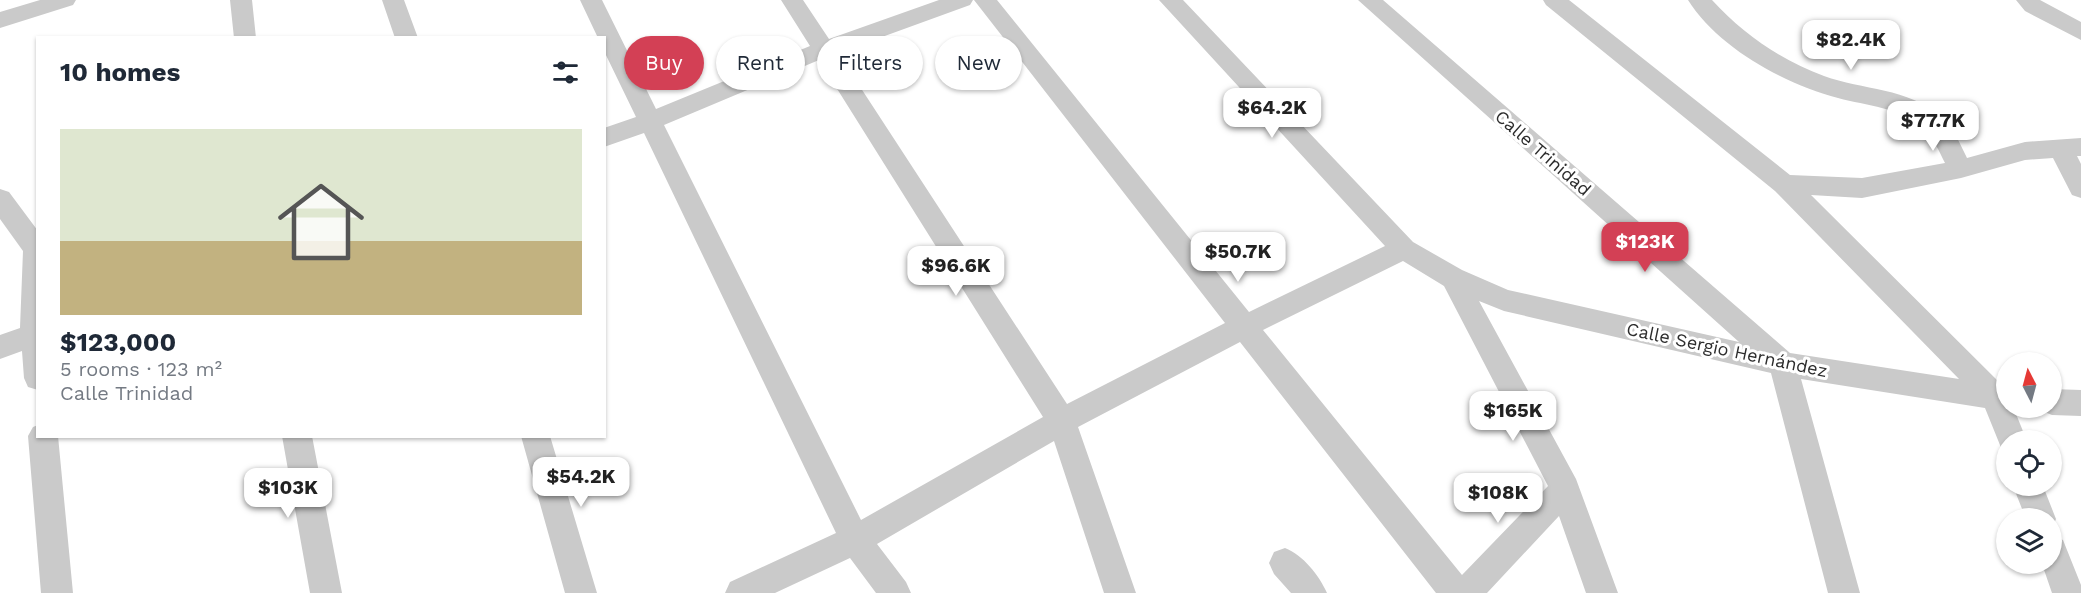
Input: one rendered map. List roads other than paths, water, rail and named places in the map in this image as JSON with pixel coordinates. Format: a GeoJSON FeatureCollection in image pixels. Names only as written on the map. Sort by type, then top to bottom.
{"type":"FeatureCollection","features":[{"type":"Feature","properties":{"kind":"street"},"geometry":{"type":"LineString","coordinates":[[0,20],[65,0]]}},
{"type":"Feature","properties":{"kind":"street"},"geometry":{"type":"LineString","coordinates":[[241,0],[246,36]]}},
{"type":"Feature","properties":{"kind":"street"},"geometry":{"type":"LineString","coordinates":[[393,0],[406,36]]}},
{"type":"Feature","properties":{"kind":"street"},"geometry":{"type":"LineString","coordinates":[[591,0],[855,540],[891,591]]}},
{"type":"Feature","properties":{"kind":"street"},"geometry":{"type":"LineString","coordinates":[[792,0],[817,38]]}},
{"type":"Feature","properties":{"kind":"street"},"geometry":{"type":"LineString","coordinates":[[861,36],[962,0]]}},
{"type":"Feature","properties":{"kind":"street"},"geometry":{"type":"LineString","coordinates":[[986,0],[1456,593]]}},
{"type":"Feature","properties":{"kind":"street","name":"Calle Sergio Hernández"},"geometry":{"type":"LineString","coordinates":[[1170,0],[1404,249],[1453,278],[1504,300],[1783,364],[1996,397]]}},
{"type":"Feature","properties":{"kind":"street","name":"Calle Trinidad"},"geometry":{"type":"LineString","coordinates":[[1369,0],[1783,364]]}},
{"type":"Feature","properties":{"kind":"street"},"geometry":{"type":"LineString","coordinates":[[1554,0],[1784,184],[1996,393]]}},
{"type":"Feature","properties":{"kind":"street"},"geometry":{"type":"LineString","coordinates":[[1699,0],[1720,24],[1760,55],[1796,76],[1839,90],[1905,106],[1933,122],[1961,169]]}},
{"type":"Feature","properties":{"kind":"street"},"geometry":{"type":"LineString","coordinates":[[2027,0],[2033,6],[2081,32]]}},
{"type":"Feature","properties":{"kind":"street"},"geometry":{"type":"LineString","coordinates":[[606,137],[817,52]]}},
{"type":"Feature","properties":{"kind":"street"},"geometry":{"type":"LineString","coordinates":[[850,90],[1062,422],[1120,593]]}},
{"type":"Feature","properties":{"kind":"street"},"geometry":{"type":"LineString","coordinates":[[1784,184],[1862,188],[1961,169],[2025,151],[2071,148],[2081,188]]}},
{"type":"Feature","properties":{"kind":"street"},"geometry":{"type":"LineString","coordinates":[[0,199],[36,249],[35,334],[0,347]]}},
{"type":"Feature","properties":{"kind":"street"},"geometry":{"type":"LineString","coordinates":[[741,593],[855,540],[1062,422],[1243,327],[1404,249]]}},
{"type":"Feature","properties":{"kind":"street"},"geometry":{"type":"LineString","coordinates":[[1453,278],[1565,489],[1602,593]]}},
{"type":"Feature","properties":{"kind":"street"},"geometry":{"type":"LineString","coordinates":[[1783,364],[1844,593]]}},
{"type":"Feature","properties":{"kind":"street"},"geometry":{"type":"LineString","coordinates":[[2062,402],[2081,403]]}},
{"type":"Feature","properties":{"kind":"street"},"geometry":{"type":"LineString","coordinates":[[43,438],[57,593]]}},
{"type":"Feature","properties":{"kind":"street"},"geometry":{"type":"LineString","coordinates":[[297,438],[326,593]]}},
{"type":"Feature","properties":{"kind":"street"},"geometry":{"type":"LineString","coordinates":[[537,438],[581,593]]}},
{"type":"Feature","properties":{"kind":"street"},"geometry":{"type":"LineString","coordinates":[[1466,593],[1565,489]]}},
{"type":"Feature","properties":{"kind":"street"},"geometry":{"type":"LineString","coordinates":[[1285,563],[1311,593]]}},
{"type":"Feature","properties":{"kind":"street"},"geometry":{"type":"LineString","coordinates":[[2061,574],[2068,593]]}}]}
